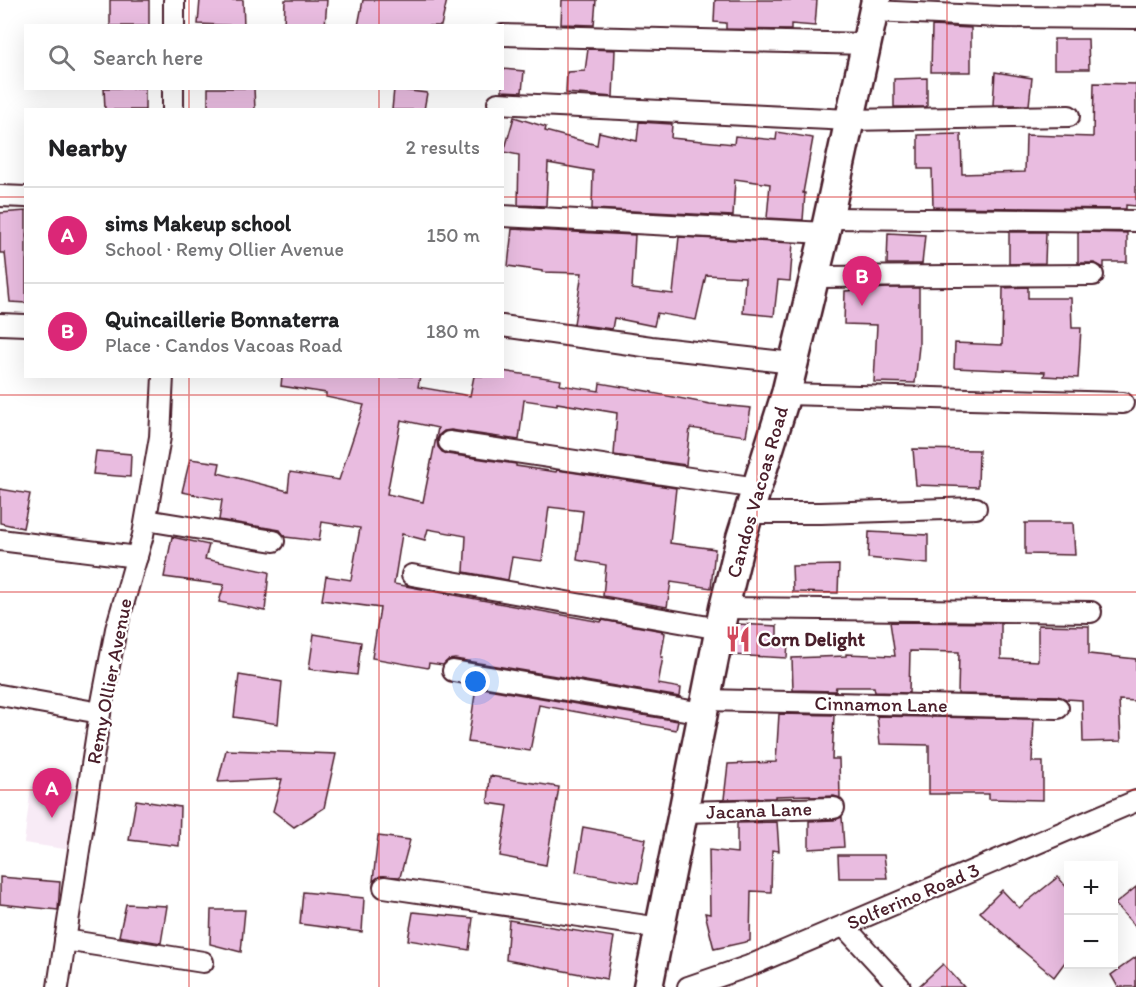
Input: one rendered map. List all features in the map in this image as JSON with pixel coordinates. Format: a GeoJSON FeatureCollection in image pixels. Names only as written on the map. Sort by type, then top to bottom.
{"type":"FeatureCollection","features":[{"type":"Feature","properties":{"kind":"main road","name":"Candos Vacoas Road"},"geometry":{"type":"LineString","coordinates":[[648,987],[722,619],[741,538],[786,394],[827,225],[875,6]]}},
{"type":"Feature","properties":{"kind":"street"},"geometry":{"type":"LineString","coordinates":[[174,0],[174,24]]}},
{"type":"Feature","properties":{"kind":"street"},"geometry":{"type":"LineString","coordinates":[[875,6],[1001,17],[1136,18]]}},
{"type":"Feature","properties":{"kind":"street"},"geometry":{"type":"LineString","coordinates":[[504,35],[867,44]]}},
{"type":"Feature","properties":{"kind":"street"},"geometry":{"type":"LineString","coordinates":[[173,90],[173,108]]}},
{"type":"Feature","properties":{"kind":"street"},"geometry":{"type":"LineString","coordinates":[[498,103],[850,120],[1070,116]]}},
{"type":"Feature","properties":{"kind":"street"},"geometry":{"type":"LineString","coordinates":[[0,196],[24,197]]}},
{"type":"Feature","properties":{"kind":"street"},"geometry":{"type":"LineString","coordinates":[[504,216],[827,225],[1136,221]]}},
{"type":"Feature","properties":{"kind":"street"},"geometry":{"type":"LineString","coordinates":[[814,277],[1093,275]]}},
{"type":"Feature","properties":{"kind":"street"},"geometry":{"type":"LineString","coordinates":[[0,324],[24,325]]}},
{"type":"Feature","properties":{"kind":"street"},"geometry":{"type":"LineString","coordinates":[[504,326],[651,347],[793,363]]}},
{"type":"Feature","properties":{"kind":"street","name":"Remy Ollier Avenue"},"geometry":{"type":"LineString","coordinates":[[58,987],[100,713],[116,630],[146,520],[160,437],[163,378]]}},
{"type":"Feature","properties":{"kind":"street"},"geometry":{"type":"LineString","coordinates":[[786,394],[1123,403]]}},
{"type":"Feature","properties":{"kind":"street"},"geometry":{"type":"LineString","coordinates":[[448,442],[821,513],[975,508]]}},
{"type":"Feature","properties":{"kind":"street"},"geometry":{"type":"LineString","coordinates":[[146,520],[274,541]]}},
{"type":"Feature","properties":{"kind":"street"},"geometry":{"type":"LineString","coordinates":[[0,540],[136,557]]}},
{"type":"Feature","properties":{"kind":"street"},"geometry":{"type":"LineString","coordinates":[[412,575],[722,619],[1091,612]]}},
{"type":"Feature","properties":{"kind":"street","name":"Cinnamon Lane"},"geometry":{"type":"LineString","coordinates":[[453,671],[704,706],[1058,708]]}},
{"type":"Feature","properties":{"kind":"street"},"geometry":{"type":"LineString","coordinates":[[0,695],[100,713]]}},
{"type":"Feature","properties":{"kind":"street","name":"Solferino Road 3"},"geometry":{"type":"LineString","coordinates":[[688,987],[749,966],[1136,801]]}},
{"type":"Feature","properties":{"kind":"street","name":"Jacana Lane"},"geometry":{"type":"LineString","coordinates":[[683,812],[834,808]]}},
{"type":"Feature","properties":{"kind":"street"},"geometry":{"type":"LineString","coordinates":[[384,887],[660,928]]}},
{"type":"Feature","properties":{"kind":"street"},"geometry":{"type":"LineString","coordinates":[[844,926],[900,987]]}},
{"type":"Feature","properties":{"kind":"street"},"geometry":{"type":"LineString","coordinates":[[65,940],[203,962]]}},
{"type":"Feature","properties":{"kind":"shaded area"},"geometry":{"type":"Polygon","coordinates":[[[31,786],[81,792],[71,850],[24,843],[31,786]]]}},
{"type":"Feature","properties":{"kind":"building"},"geometry":{"type":"Polygon","coordinates":[[[110,0],[149,0],[149,24],[110,24],[110,0]]]}},
{"type":"Feature","properties":{"kind":"building"},"geometry":{"type":"Polygon","coordinates":[[[200,0],[243,0],[244,24],[198,24],[200,0]]]}},
{"type":"Feature","properties":{"kind":"building"},"geometry":{"type":"Polygon","coordinates":[[[285,0],[327,0],[325,24],[284,24],[285,0]]]}},
{"type":"Feature","properties":{"kind":"building"},"geometry":{"type":"Polygon","coordinates":[[[363,0],[447,0],[441,24],[358,24],[363,0]]]}},
{"type":"Feature","properties":{"kind":"building"},"geometry":{"type":"Polygon","coordinates":[[[562,0],[596,0],[594,25],[561,24],[562,0]]]}},
{"type":"Feature","properties":{"kind":"building"},"geometry":{"type":"Polygon","coordinates":[[[715,0],[817,0],[815,26],[791,24],[791,30],[726,29],[726,23],[714,22],[715,0]]]}},
{"type":"Feature","properties":{"kind":"building"},"geometry":{"type":"Polygon","coordinates":[[[932,26],[971,28],[971,72],[931,72],[932,26]]]}},
{"type":"Feature","properties":{"kind":"building"},"geometry":{"type":"Polygon","coordinates":[[[1054,39],[1088,39],[1089,69],[1054,69],[1054,39]]]}},
{"type":"Feature","properties":{"kind":"building"},"geometry":{"type":"Polygon","coordinates":[[[588,49],[615,50],[613,97],[566,93],[567,72],[585,71],[588,49]]]}},
{"type":"Feature","properties":{"kind":"building"},"geometry":{"type":"Polygon","coordinates":[[[504,69],[524,71],[522,92],[502,91],[504,90],[504,69]]]}},
{"type":"Feature","properties":{"kind":"building"},"geometry":{"type":"Polygon","coordinates":[[[995,72],[1032,78],[1029,105],[993,105],[995,72]]]}},
{"type":"Feature","properties":{"kind":"building"},"geometry":{"type":"Polygon","coordinates":[[[927,78],[927,107],[894,107],[894,79],[927,78]]]}},
{"type":"Feature","properties":{"kind":"building"},"geometry":{"type":"Polygon","coordinates":[[[1094,83],[1136,84],[1136,206],[1126,205],[1126,209],[933,207],[932,169],[918,169],[918,135],[961,134],[962,174],[1025,172],[1026,135],[1093,137],[1094,83]]]}},
{"type":"Feature","properties":{"kind":"building"},"geometry":{"type":"Polygon","coordinates":[[[104,90],[145,90],[145,108],[105,108],[104,90]]]}},
{"type":"Feature","properties":{"kind":"building"},"geometry":{"type":"Polygon","coordinates":[[[208,90],[254,90],[255,108],[208,108],[208,90]]]}},
{"type":"Feature","properties":{"kind":"building"},"geometry":{"type":"Polygon","coordinates":[[[394,90],[427,93],[424,108],[392,108],[394,90]]]}},
{"type":"Feature","properties":{"kind":"building"},"geometry":{"type":"Polygon","coordinates":[[[514,117],[546,127],[545,131],[597,145],[599,132],[637,141],[639,122],[672,124],[671,138],[734,144],[735,136],[776,140],[777,132],[813,138],[803,193],[805,193],[803,220],[767,218],[770,184],[735,179],[733,216],[592,209],[593,171],[548,163],[546,206],[518,205],[519,155],[504,152],[514,117]]]}},
{"type":"Feature","properties":{"kind":"building"},"geometry":{"type":"Polygon","coordinates":[[[24,211],[24,303],[10,302],[5,253],[0,253],[0,213],[24,211]]]}},
{"type":"Feature","properties":{"kind":"building"},"geometry":{"type":"Polygon","coordinates":[[[512,229],[635,235],[632,289],[673,294],[679,237],[793,243],[790,281],[778,280],[774,316],[743,313],[745,277],[706,275],[696,320],[657,313],[654,326],[614,318],[612,329],[574,324],[582,273],[542,272],[508,266],[512,229]]]}},
{"type":"Feature","properties":{"kind":"building"},"geometry":{"type":"Polygon","coordinates":[[[1009,232],[1046,232],[1045,263],[1009,264],[1009,232]]]}},
{"type":"Feature","properties":{"kind":"building"},"geometry":{"type":"Polygon","coordinates":[[[1078,232],[1127,233],[1127,262],[1104,262],[1104,268],[1094,263],[1078,263],[1078,232]]]}},
{"type":"Feature","properties":{"kind":"building"},"geometry":{"type":"Polygon","coordinates":[[[888,233],[925,235],[922,264],[887,264],[888,233]]]}},
{"type":"Feature","properties":{"kind":"building"},"geometry":{"type":"Polygon","coordinates":[[[1028,287],[1028,298],[1071,298],[1072,328],[1081,328],[1078,378],[1044,376],[1045,372],[954,368],[955,343],[1002,345],[1003,288],[1028,287]]]}},
{"type":"Feature","properties":{"kind":"building"},"geometry":{"type":"Polygon","coordinates":[[[919,288],[919,346],[915,383],[874,382],[877,325],[844,324],[845,291],[919,288]]]}},
{"type":"Feature","properties":{"kind":"building"},"geometry":{"type":"Polygon","coordinates":[[[504,371],[561,380],[560,385],[599,391],[600,383],[710,404],[751,408],[746,436],[690,428],[686,465],[614,455],[617,413],[557,403],[557,405],[524,400],[519,440],[451,430],[439,435],[438,447],[447,454],[676,488],[670,543],[715,549],[711,588],[671,582],[667,607],[603,596],[606,565],[577,560],[583,511],[549,507],[542,561],[512,557],[508,580],[464,572],[466,536],[428,529],[425,540],[402,534],[394,584],[601,622],[602,620],[663,631],[665,633],[661,657],[663,657],[658,684],[681,688],[680,697],[455,659],[448,660],[443,665],[429,663],[428,668],[372,658],[380,608],[322,600],[326,576],[351,580],[360,528],[322,522],[319,541],[285,537],[280,530],[219,520],[222,500],[182,492],[190,459],[220,463],[218,473],[288,491],[290,472],[339,480],[364,405],[326,397],[326,393],[281,386],[282,378],[420,378],[418,387],[470,396],[474,378],[504,378],[504,371]],[[401,420],[387,494],[423,502],[438,428],[401,420]]]}},
{"type":"Feature","properties":{"kind":"building"},"geometry":{"type":"Polygon","coordinates":[[[913,449],[979,450],[978,487],[916,485],[913,449]]]}},
{"type":"Feature","properties":{"kind":"building"},"geometry":{"type":"Polygon","coordinates":[[[96,451],[131,454],[130,477],[93,474],[96,451]]]}},
{"type":"Feature","properties":{"kind":"building"},"geometry":{"type":"Polygon","coordinates":[[[0,489],[30,494],[23,528],[0,523],[0,489]]]}},
{"type":"Feature","properties":{"kind":"building"},"geometry":{"type":"Polygon","coordinates":[[[1025,523],[1073,523],[1075,555],[1025,554],[1025,523]]]}},
{"type":"Feature","properties":{"kind":"building"},"geometry":{"type":"Polygon","coordinates":[[[869,532],[928,535],[928,564],[868,558],[869,532]]]}},
{"type":"Feature","properties":{"kind":"building"},"geometry":{"type":"Polygon","coordinates":[[[172,537],[209,545],[205,559],[269,572],[265,611],[219,602],[224,585],[164,577],[172,537]]]}},
{"type":"Feature","properties":{"kind":"building"},"geometry":{"type":"Polygon","coordinates":[[[839,565],[838,593],[793,592],[792,566],[839,565]]]}},
{"type":"Feature","properties":{"kind":"building"},"geometry":{"type":"Polygon","coordinates":[[[890,622],[1001,623],[1001,659],[1038,661],[1038,625],[1089,626],[1089,654],[1136,659],[1136,701],[1119,700],[1121,741],[1083,742],[1082,700],[1058,696],[958,694],[959,652],[910,651],[909,693],[875,692],[874,687],[836,687],[835,691],[793,690],[792,658],[846,656],[846,654],[895,656],[890,622]]]}},
{"type":"Feature","properties":{"kind":"building"},"geometry":{"type":"Polygon","coordinates":[[[738,624],[777,626],[777,642],[788,642],[787,658],[731,655],[738,624]]]}},
{"type":"Feature","properties":{"kind":"building"},"geometry":{"type":"Polygon","coordinates":[[[314,634],[361,642],[357,675],[309,669],[314,634]]]}},
{"type":"Feature","properties":{"kind":"building"},"geometry":{"type":"Polygon","coordinates":[[[239,675],[282,682],[278,724],[234,717],[239,675]]]}},
{"type":"Feature","properties":{"kind":"building"},"geometry":{"type":"Polygon","coordinates":[[[476,687],[678,721],[676,730],[539,705],[530,751],[468,742],[476,687]]]}},
{"type":"Feature","properties":{"kind":"building"},"geometry":{"type":"Polygon","coordinates":[[[779,714],[834,715],[832,759],[839,759],[840,798],[810,797],[810,795],[724,799],[728,764],[776,762],[779,714]]]}},
{"type":"Feature","properties":{"kind":"building"},"geometry":{"type":"Polygon","coordinates":[[[877,716],[1034,719],[1032,762],[1043,762],[1043,800],[989,799],[989,794],[929,794],[929,745],[880,744],[877,716]]]}},
{"type":"Feature","properties":{"kind":"building"},"geometry":{"type":"Polygon","coordinates":[[[226,750],[336,754],[324,808],[294,827],[273,811],[282,779],[218,782],[226,750]]]}},
{"type":"Feature","properties":{"kind":"building"},"geometry":{"type":"Polygon","coordinates":[[[490,776],[559,787],[546,865],[500,856],[508,806],[488,803],[490,776]]]}},
{"type":"Feature","properties":{"kind":"building"},"geometry":{"type":"Polygon","coordinates":[[[136,800],[180,807],[179,846],[129,840],[136,800]]]}},
{"type":"Feature","properties":{"kind":"building"},"geometry":{"type":"Polygon","coordinates":[[[842,817],[844,847],[809,849],[809,821],[834,820],[842,817]]]}},
{"type":"Feature","properties":{"kind":"building"},"geometry":{"type":"Polygon","coordinates":[[[777,822],[779,851],[772,850],[771,892],[751,891],[750,941],[714,949],[705,913],[710,914],[709,850],[737,853],[737,823],[777,822]]]}},
{"type":"Feature","properties":{"kind":"building"},"geometry":{"type":"Polygon","coordinates":[[[583,827],[646,839],[638,883],[576,872],[583,827]]]}},
{"type":"Feature","properties":{"kind":"building"},"geometry":{"type":"Polygon","coordinates":[[[378,836],[410,840],[400,877],[380,876],[373,881],[378,836]]]}},
{"type":"Feature","properties":{"kind":"building"},"geometry":{"type":"Polygon","coordinates":[[[838,855],[884,855],[887,878],[839,878],[838,855]]]}},
{"type":"Feature","properties":{"kind":"building"},"geometry":{"type":"Polygon","coordinates":[[[0,877],[60,882],[58,910],[0,904],[0,877]]]}},
{"type":"Feature","properties":{"kind":"building"},"geometry":{"type":"Polygon","coordinates":[[[1058,877],[1064,884],[1064,963],[1054,977],[980,912],[1002,890],[1019,908],[1058,877]]]}},
{"type":"Feature","properties":{"kind":"building"},"geometry":{"type":"Polygon","coordinates":[[[1136,887],[1136,927],[1118,907],[1118,902],[1136,887]]]}},
{"type":"Feature","properties":{"kind":"building"},"geometry":{"type":"Polygon","coordinates":[[[303,892],[364,898],[362,932],[300,924],[303,892]]]}},
{"type":"Feature","properties":{"kind":"building"},"geometry":{"type":"Polygon","coordinates":[[[126,904],[167,906],[161,943],[119,936],[126,904]]]}},
{"type":"Feature","properties":{"kind":"building"},"geometry":{"type":"Polygon","coordinates":[[[211,910],[245,910],[241,952],[210,944],[211,910]]]}},
{"type":"Feature","properties":{"kind":"building"},"geometry":{"type":"Polygon","coordinates":[[[413,912],[473,918],[469,950],[408,940],[413,912]]]}},
{"type":"Feature","properties":{"kind":"building"},"geometry":{"type":"Polygon","coordinates":[[[509,920],[614,937],[607,979],[506,960],[509,920]]]}},
{"type":"Feature","properties":{"kind":"building"},"geometry":{"type":"Polygon","coordinates":[[[1136,957],[1136,987],[1118,987],[1111,975],[1136,957]]]}},
{"type":"Feature","properties":{"kind":"building"},"geometry":{"type":"Polygon","coordinates":[[[943,964],[964,987],[918,987],[943,964]]]}},
{"type":"Feature","properties":{"kind":"place","name":"Quincaillerie Bonnaterra"},"geometry":{"type":"Point","coordinates":[862,306]}},
{"type":"Feature","properties":{"kind":"place","name":"Corn Delight"},"geometry":{"type":"Point","coordinates":[738,639]}},
{"type":"Feature","properties":{"kind":"place","name":"sims Makeup school"},"geometry":{"type":"Point","coordinates":[52,818]}}]}
